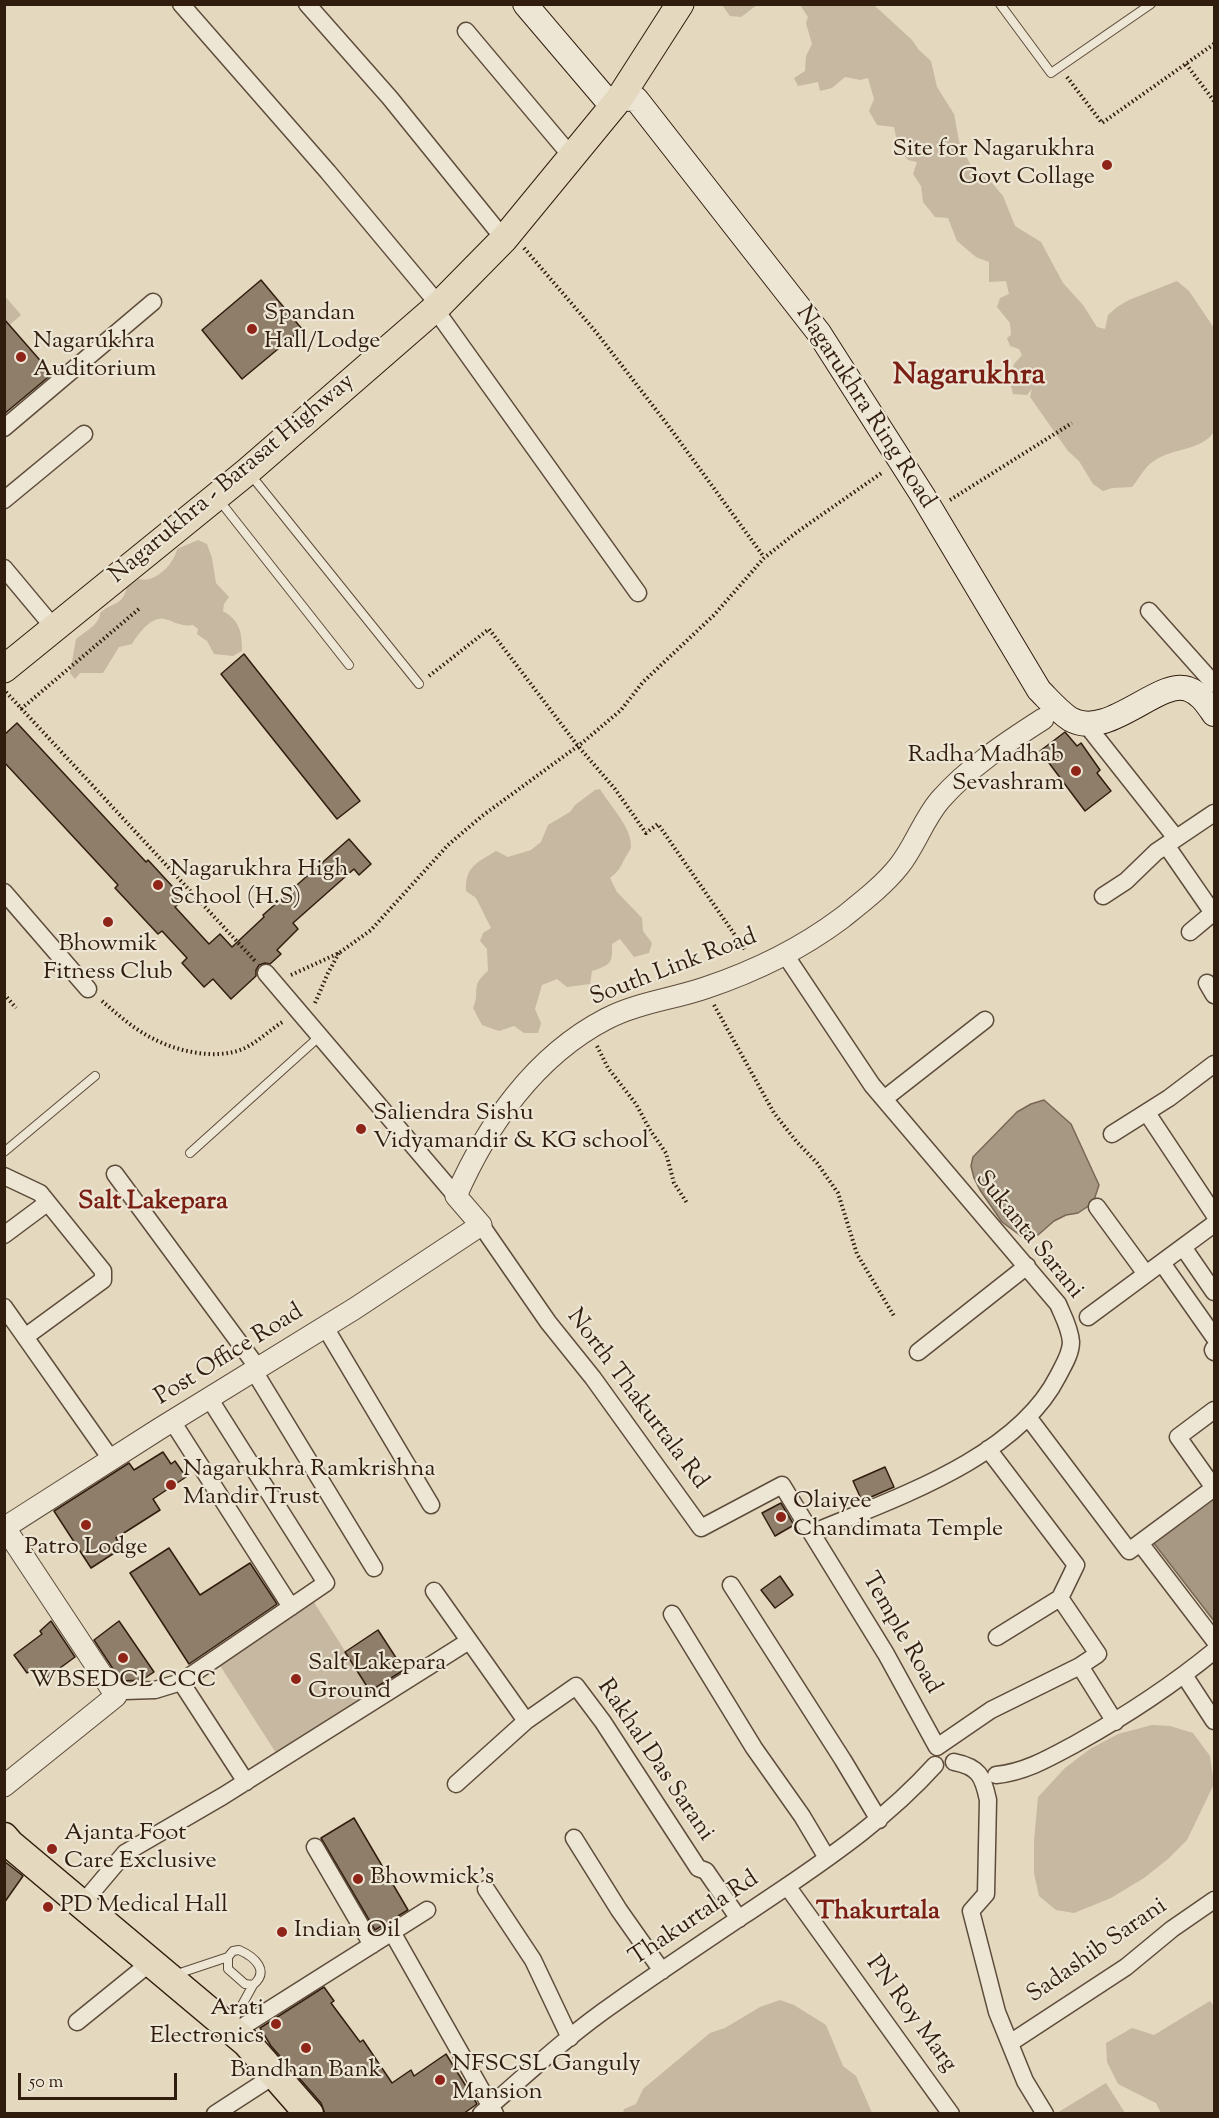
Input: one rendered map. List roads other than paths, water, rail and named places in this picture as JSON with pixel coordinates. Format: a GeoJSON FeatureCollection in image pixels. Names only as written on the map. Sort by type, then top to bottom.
{"type":"FeatureCollection","features":[{"type":"Feature","properties":{"kind":"highway"},"geometry":{"type":"LineString","coordinates":[[6,1841],[247,2043],[309,2114]]}},
{"type":"Feature","properties":{"kind":"main road","name":"Nagarukhra Ring Road"},"geometry":{"type":"LineString","coordinates":[[525,4],[605,98],[636,99],[819,333],[932,511],[1039,690],[1056,707],[1078,721]]}},
{"type":"Feature","properties":{"kind":"main road","name":"Nagarukhra - Barasat Highway"},"geometry":{"type":"LineString","coordinates":[[4,669],[216,498],[437,307],[507,235],[619,99],[680,4]]}},
{"type":"Feature","properties":{"kind":"main road"},"geometry":{"type":"LineString","coordinates":[[1078,721],[1103,722],[1172,689],[1186,688],[1199,695],[1215,714]]}},
{"type":"Feature","properties":{"kind":"street"},"geometry":{"type":"LineString","coordinates":[[182,4],[328,172],[437,307],[638,593]]}},
{"type":"Feature","properties":{"kind":"street"},"geometry":{"type":"LineString","coordinates":[[307,4],[507,235]]}},
{"type":"Feature","properties":{"kind":"street"},"geometry":{"type":"LineString","coordinates":[[466,31],[572,157]]}},
{"type":"Feature","properties":{"kind":"street"},"geometry":{"type":"LineString","coordinates":[[4,428],[153,302]]}},
{"type":"Feature","properties":{"kind":"street"},"geometry":{"type":"LineString","coordinates":[[4,500],[84,434]]}},
{"type":"Feature","properties":{"kind":"street"},"geometry":{"type":"LineString","coordinates":[[4,568],[55,629]]}},
{"type":"Feature","properties":{"kind":"street"},"geometry":{"type":"LineString","coordinates":[[1149,611],[1215,684]]}},
{"type":"Feature","properties":{"kind":"street"},"geometry":{"type":"LineString","coordinates":[[1039,690],[1043,719],[1078,721],[1171,841],[1214,913],[1190,932]]}},
{"type":"Feature","properties":{"kind":"street","name":"South Link Road"},"geometry":{"type":"LineString","coordinates":[[456,1196],[470,1165],[492,1127],[518,1091],[546,1062],[579,1035],[607,1018],[705,988],[757,966],[809,939],[840,919],[877,889],[900,865],[939,801],[973,768],[1043,719]]}},
{"type":"Feature","properties":{"kind":"street"},"geometry":{"type":"LineString","coordinates":[[1103,896],[1126,881],[1156,852],[1215,813]]}},
{"type":"Feature","properties":{"kind":"street"},"geometry":{"type":"LineString","coordinates":[[4,891],[88,989]]}},
{"type":"Feature","properties":{"kind":"street","name":"Sukanta Sarani"},"geometry":{"type":"LineString","coordinates":[[784,953],[844,1045],[884,1099],[1058,1304],[1067,1324],[1071,1344]]}},
{"type":"Feature","properties":{"kind":"street"},"geometry":{"type":"LineString","coordinates":[[270,978],[481,1225]]}},
{"type":"Feature","properties":{"kind":"street"},"geometry":{"type":"LineString","coordinates":[[884,1099],[985,1020]]}},
{"type":"Feature","properties":{"kind":"street"},"geometry":{"type":"LineString","coordinates":[[1112,1134],[1147,1113],[1215,1064]]}},
{"type":"Feature","properties":{"kind":"street"},"geometry":{"type":"LineString","coordinates":[[1147,1113],[1215,1214]]}},
{"type":"Feature","properties":{"kind":"street"},"geometry":{"type":"LineString","coordinates":[[115,1174],[256,1370],[374,1568]]}},
{"type":"Feature","properties":{"kind":"street"},"geometry":{"type":"LineString","coordinates":[[4,1176],[34,1189],[104,1275],[103,1280],[25,1337]]}},
{"type":"Feature","properties":{"kind":"street"},"geometry":{"type":"LineString","coordinates":[[4,1235],[47,1203]]}},
{"type":"Feature","properties":{"kind":"street"},"geometry":{"type":"LineString","coordinates":[[1097,1207],[1146,1274]]}},
{"type":"Feature","properties":{"kind":"street"},"geometry":{"type":"LineString","coordinates":[[812,1533],[939,1478],[988,1449],[1036,1410],[1053,1386],[1066,1362],[1071,1344],[1088,1317],[1215,1224]]}},
{"type":"Feature","properties":{"kind":"street","name":"Post Office Road"},"geometry":{"type":"LineString","coordinates":[[6,1524],[325,1327],[481,1225]]}},
{"type":"Feature","properties":{"kind":"street","name":"North Thakurtala Rd"},"geometry":{"type":"LineString","coordinates":[[481,1225],[548,1322],[593,1378],[701,1528],[782,1485]]}},
{"type":"Feature","properties":{"kind":"street"},"geometry":{"type":"LineString","coordinates":[[1183,1247],[1215,1292]]}},
{"type":"Feature","properties":{"kind":"street"},"geometry":{"type":"LineString","coordinates":[[1162,1263],[1215,1337]]}},
{"type":"Feature","properties":{"kind":"street"},"geometry":{"type":"LineString","coordinates":[[918,1352],[1026,1266]]}},
{"type":"Feature","properties":{"kind":"street"},"geometry":{"type":"LineString","coordinates":[[1058,1304],[1068,1314],[1088,1317]]}},
{"type":"Feature","properties":{"kind":"street"},"geometry":{"type":"LineString","coordinates":[[4,1307],[111,1460]]}},
{"type":"Feature","properties":{"kind":"street"},"geometry":{"type":"LineString","coordinates":[[325,1327],[431,1504]]}},
{"type":"Feature","properties":{"kind":"street"},"geometry":{"type":"LineString","coordinates":[[4,1786],[116,1696],[124,1691],[155,1690],[181,1682],[326,1583],[209,1398]]}},
{"type":"Feature","properties":{"kind":"street"},"geometry":{"type":"LineString","coordinates":[[1028,1417],[1129,1551],[1215,1488],[1178,1437],[1215,1410]]}},
{"type":"Feature","properties":{"kind":"street"},"geometry":{"type":"LineString","coordinates":[[171,1421],[291,1607]]}},
{"type":"Feature","properties":{"kind":"street"},"geometry":{"type":"LineString","coordinates":[[988,1449],[1076,1565],[1060,1598],[997,1637]]}},
{"type":"Feature","properties":{"kind":"street","name":"Temple Road"},"geometry":{"type":"LineString","coordinates":[[782,1485],[886,1654],[937,1747],[954,1762]]}},
{"type":"Feature","properties":{"kind":"street"},"geometry":{"type":"LineString","coordinates":[[6,1524],[116,1696]]}},
{"type":"Feature","properties":{"kind":"street"},"geometry":{"type":"LineString","coordinates":[[1140,1543],[1215,1640]]}},
{"type":"Feature","properties":{"kind":"street"},"geometry":{"type":"LineString","coordinates":[[731,1585],[879,1820]]}},
{"type":"Feature","properties":{"kind":"street"},"geometry":{"type":"LineString","coordinates":[[434,1591],[526,1721],[456,1784]]}},
{"type":"Feature","properties":{"kind":"street"},"geometry":{"type":"LineString","coordinates":[[1060,1598],[1098,1654],[1080,1666],[991,1710],[937,1747],[935,1765],[954,1762],[975,1769],[982,1778],[991,1781],[1029,1768],[1143,1705],[1215,1651]]}},
{"type":"Feature","properties":{"kind":"street"},"geometry":{"type":"LineString","coordinates":[[672,1614],[754,1748],[802,1816],[827,1858]]}},
{"type":"Feature","properties":{"kind":"street"},"geometry":{"type":"LineString","coordinates":[[82,1904],[125,1853],[246,1782],[469,1641]]}},
{"type":"Feature","properties":{"kind":"street"},"geometry":{"type":"LineString","coordinates":[[1080,1666],[1115,1722]]}},
{"type":"Feature","properties":{"kind":"street"},"geometry":{"type":"LineString","coordinates":[[1184,1675],[1215,1721]]}},
{"type":"Feature","properties":{"kind":"street"},"geometry":{"type":"LineString","coordinates":[[181,1682],[246,1782]]}},
{"type":"Feature","properties":{"kind":"street","name":"Rakhal Das Sarani"},"geometry":{"type":"LineString","coordinates":[[526,1721],[576,1686],[603,1722],[698,1868],[706,1871],[739,1919]]}},
{"type":"Feature","properties":{"kind":"street","name":"Thakurtala Rd"},"geometry":{"type":"LineString","coordinates":[[489,2111],[570,2038],[612,2005],[787,1886],[879,1820],[914,1789],[935,1765]]}},
{"type":"Feature","properties":{"kind":"street"},"geometry":{"type":"LineString","coordinates":[[991,1781],[988,1800],[986,1894],[971,1911],[997,2012],[1025,2081],[1045,2114]]}},
{"type":"Feature","properties":{"kind":"street"},"geometry":{"type":"LineString","coordinates":[[574,1838],[619,1910],[662,1971]]}},
{"type":"Feature","properties":{"kind":"street"},"geometry":{"type":"LineString","coordinates":[[315,1847],[372,1945]]}},
{"type":"Feature","properties":{"kind":"street","name":"PN Roy Marg"},"geometry":{"type":"LineString","coordinates":[[787,1886],[951,2114]]}},
{"type":"Feature","properties":{"kind":"street"},"geometry":{"type":"LineString","coordinates":[[486,1890],[533,1960],[570,2038]]}},
{"type":"Feature","properties":{"kind":"street","name":"Sadashib Sarani"},"geometry":{"type":"LineString","coordinates":[[1010,2043],[1126,1967],[1180,1924],[1215,1900]]}},
{"type":"Feature","properties":{"kind":"street"},"geometry":{"type":"LineString","coordinates":[[232,2030],[427,1910]]}},
{"type":"Feature","properties":{"kind":"street"},"geometry":{"type":"LineString","coordinates":[[392,1932],[489,2111]]}},
{"type":"Feature","properties":{"kind":"street"},"geometry":{"type":"LineString","coordinates":[[77,2022],[160,1970]]}},
{"type":"Feature","properties":{"kind":"street"},"geometry":{"type":"LineString","coordinates":[[216,2114],[275,2075]]}},
{"type":"Feature","properties":{"kind":"lane"},"geometry":{"type":"LineString","coordinates":[[1000,4],[1051,73],[1151,4]]}},
{"type":"Feature","properties":{"kind":"lane"},"geometry":{"type":"LineString","coordinates":[[248,471],[419,684]]}},
{"type":"Feature","properties":{"kind":"lane"},"geometry":{"type":"LineString","coordinates":[[216,498],[349,665]]}},
{"type":"Feature","properties":{"kind":"lane"},"geometry":{"type":"LineString","coordinates":[[190,1153],[317,1032]]}},
{"type":"Feature","properties":{"kind":"lane"},"geometry":{"type":"LineString","coordinates":[[4,1152],[95,1076]]}},
{"type":"Feature","properties":{"kind":"lane"},"geometry":{"type":"LineString","coordinates":[[160,1970],[228,1957],[239,1950],[247,1953],[262,1973],[260,1980],[253,1985],[232,2030]]}},
{"type":"Feature","properties":{"kind":"lane"},"geometry":{"type":"LineString","coordinates":[[228,1957],[228,1969],[245,1984],[253,1985]]}},
{"type":"Feature","properties":{"kind":"place","name":"Site for Nagarukhra Govt Collage"},"geometry":{"type":"Point","coordinates":[1107,165]}},
{"type":"Feature","properties":{"kind":"place","name":"Spandan Hall/Lodge"},"geometry":{"type":"Point","coordinates":[252,329]}},
{"type":"Feature","properties":{"kind":"place","name":"Nagarukhra Auditorium"},"geometry":{"type":"Point","coordinates":[21,357]}},
{"type":"Feature","properties":{"kind":"place","name":"Radha Madhab Sevashram"},"geometry":{"type":"Point","coordinates":[1076,771]}},
{"type":"Feature","properties":{"kind":"place","name":"Nagarukhra High School (H.S)"},"geometry":{"type":"Point","coordinates":[158,885]}},
{"type":"Feature","properties":{"kind":"place","name":"Bhowmik Fitness Club"},"geometry":{"type":"Point","coordinates":[108,922]}},
{"type":"Feature","properties":{"kind":"place","name":"Saliendra Sishu Vidyamandir & KG school"},"geometry":{"type":"Point","coordinates":[361,1129]}},
{"type":"Feature","properties":{"kind":"place","name":"Nagarukhra Ramkrishna Mandir Trust"},"geometry":{"type":"Point","coordinates":[171,1485]}},
{"type":"Feature","properties":{"kind":"place","name":"Olaiyee Chandimata Temple"},"geometry":{"type":"Point","coordinates":[781,1517]}},
{"type":"Feature","properties":{"kind":"place","name":"Patro Lodge"},"geometry":{"type":"Point","coordinates":[86,1525]}},
{"type":"Feature","properties":{"kind":"place","name":"WBSEDCL CCC"},"geometry":{"type":"Point","coordinates":[123,1658]}},
{"type":"Feature","properties":{"kind":"place","name":"Salt Lakepara Ground"},"geometry":{"type":"Point","coordinates":[296,1679]}},
{"type":"Feature","properties":{"kind":"place","name":"Ajanta Foot Care Exclusive"},"geometry":{"type":"Point","coordinates":[52,1849]}},
{"type":"Feature","properties":{"kind":"place","name":"Bhowmick's"},"geometry":{"type":"Point","coordinates":[358,1879]}},
{"type":"Feature","properties":{"kind":"place","name":"PD Medical Hall"},"geometry":{"type":"Point","coordinates":[48,1907]}},
{"type":"Feature","properties":{"kind":"place","name":"Indian Oil"},"geometry":{"type":"Point","coordinates":[282,1932]}},
{"type":"Feature","properties":{"kind":"place","name":"Arati Electronics"},"geometry":{"type":"Point","coordinates":[276,2024]}},
{"type":"Feature","properties":{"kind":"place","name":"Bandhan Bank"},"geometry":{"type":"Point","coordinates":[306,2048]}},
{"type":"Feature","properties":{"kind":"place","name":"NFSCSL Ganguly Mansion"},"geometry":{"type":"Point","coordinates":[440,2080]}},
{"type":"Feature","properties":{"kind":"district","name":"Nagarukhra"},"geometry":{"type":"Point","coordinates":[969,378]}},
{"type":"Feature","properties":{"kind":"district","name":"Salt Lakepara"},"geometry":{"type":"Point","coordinates":[153,1204]}},
{"type":"Feature","properties":{"kind":"district","name":"Thakurtala"},"geometry":{"type":"Point","coordinates":[878,1914]}}]}
